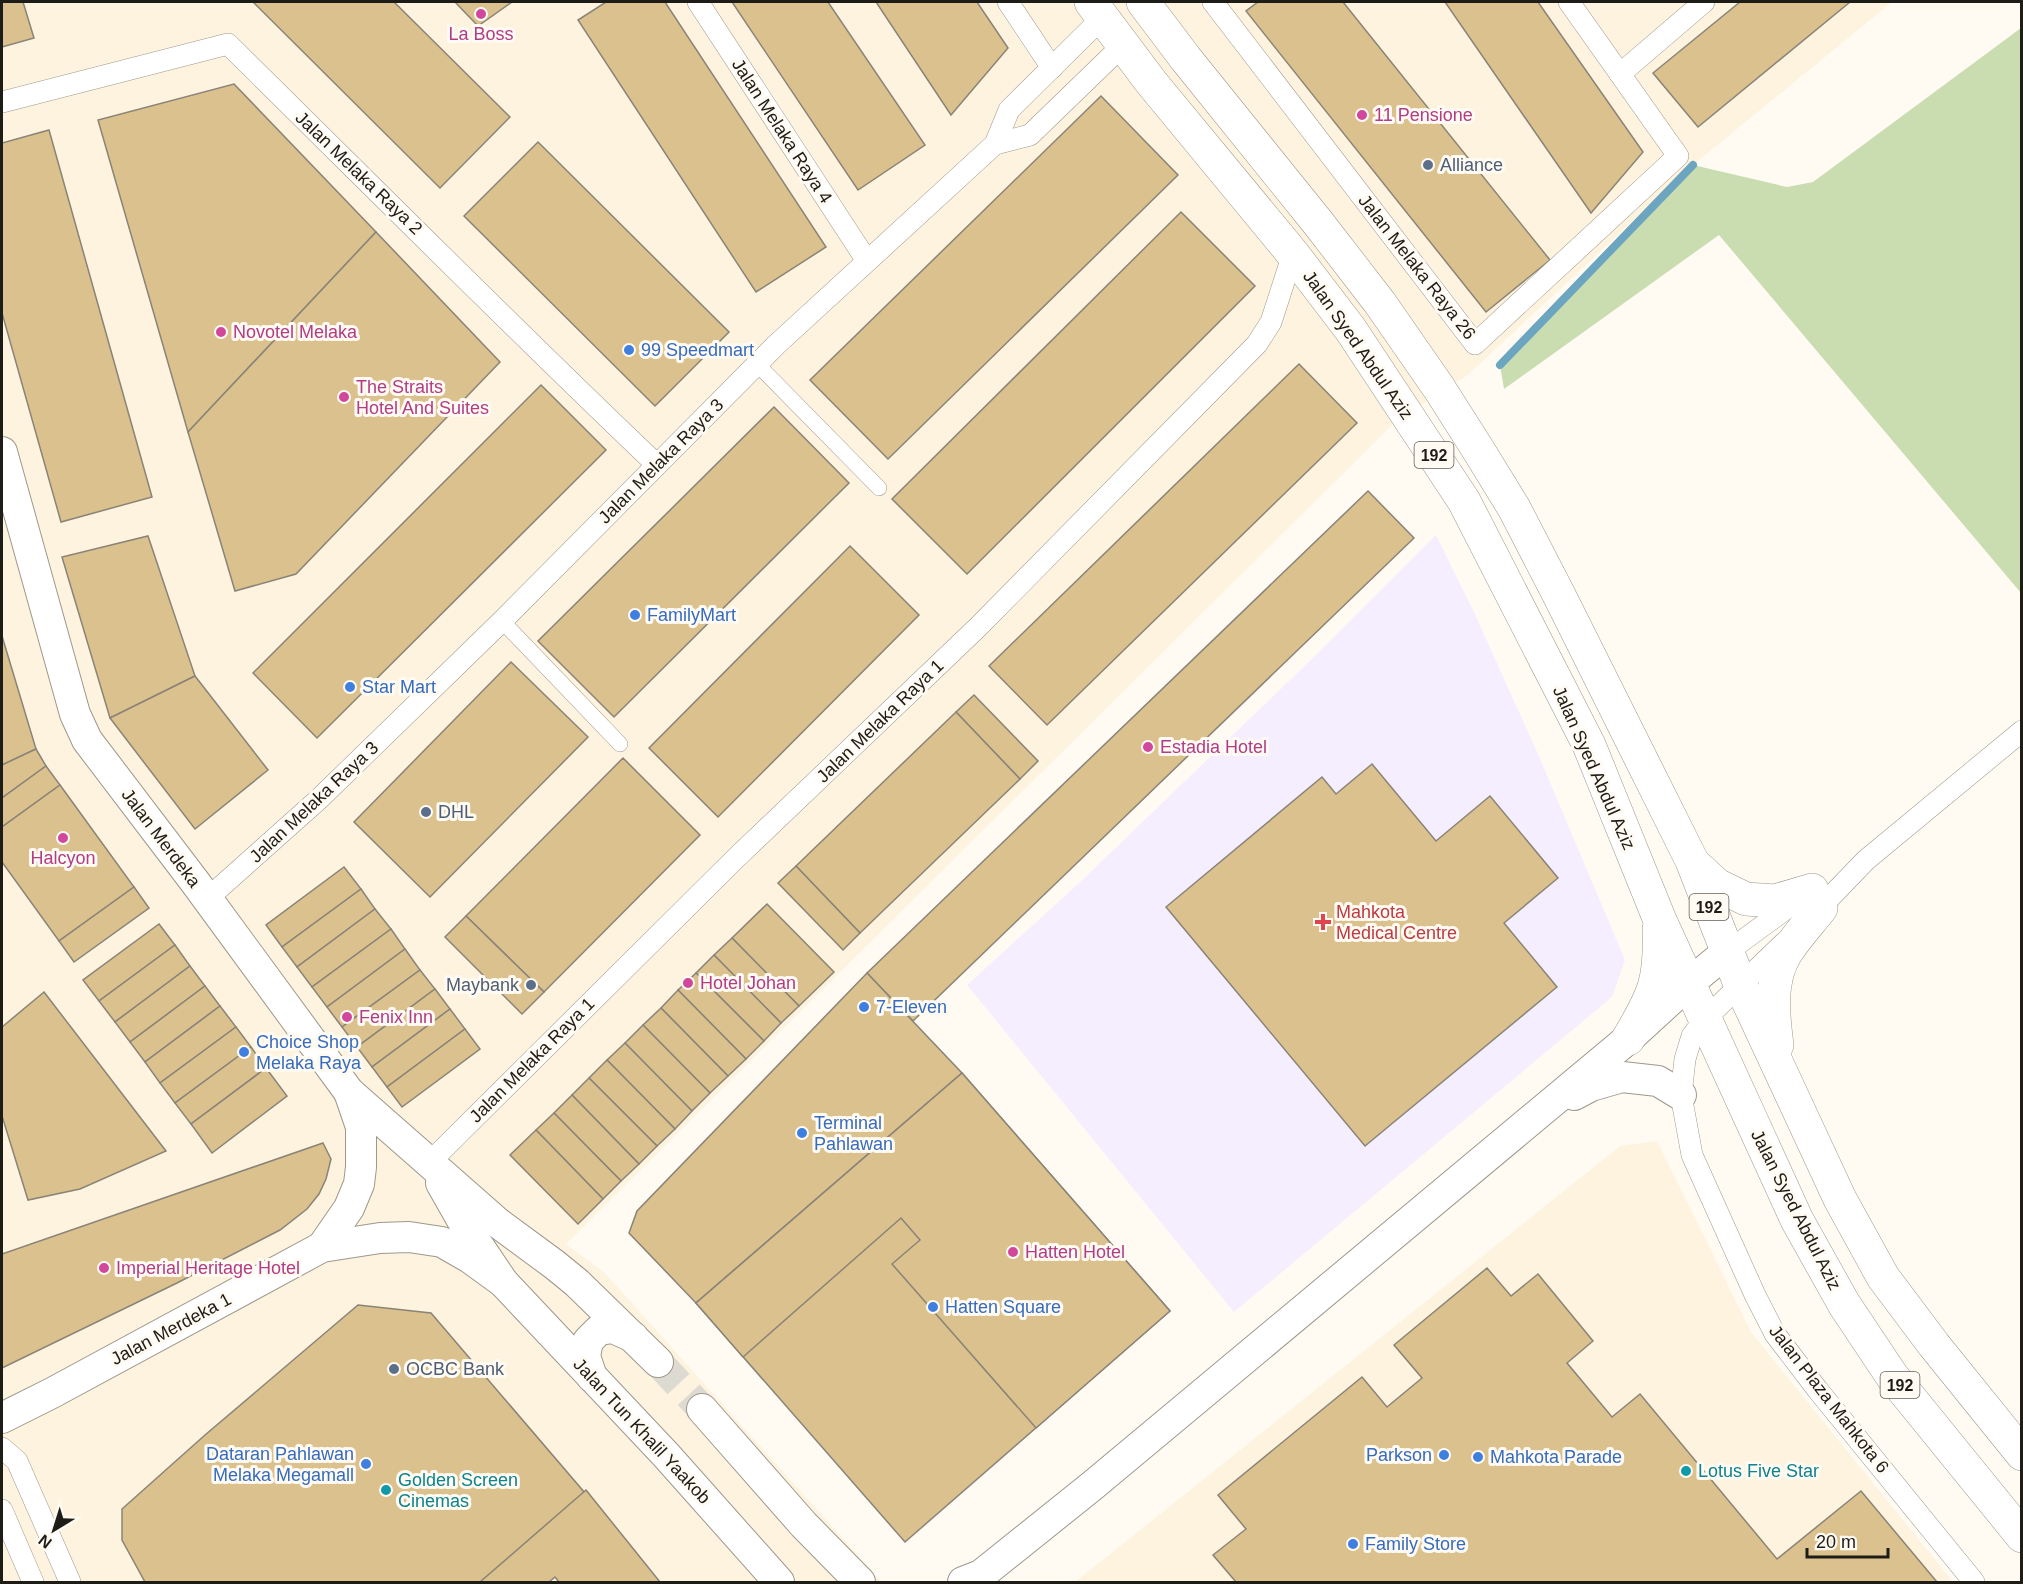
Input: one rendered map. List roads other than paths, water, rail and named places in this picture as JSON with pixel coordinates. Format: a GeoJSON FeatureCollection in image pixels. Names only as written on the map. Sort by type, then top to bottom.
{"type":"FeatureCollection","features":[{"type":"Feature","properties":{"kind":"main road","name":"192"},"geometry":{"type":"LineString","coordinates":[[1143,2],[1373,294],[1439,388],[1514,508],[1692,861],[1740,984],[1840,1199],[1882,1276],[2022,1454]]}},
{"type":"Feature","properties":{"kind":"main road","name":"Jalan Syed Abdul Aziz"},"geometry":{"type":"LineString","coordinates":[[1097,9],[1151,82],[1293,254],[1351,330],[1464,501],[1589,745],[1659,918],[1797,1221],[1844,1304],[1892,1376],[2022,1536]]}},
{"type":"Feature","properties":{"kind":"main road","name":"Jalan Merdeka"},"geometry":{"type":"LineString","coordinates":[[2,452],[75,714],[87,740],[349,1092],[430,1162]]}},
{"type":"Feature","properties":{"kind":"main road"},"geometry":{"type":"LineString","coordinates":[[1692,861],[1717,885],[1746,899],[1775,901],[1816,899]]}},
{"type":"Feature","properties":{"kind":"main road"},"geometry":{"type":"LineString","coordinates":[[1781,1072],[1773,1012],[1776,980],[1785,954],[1816,899]]}},
{"type":"Feature","properties":{"kind":"main road"},"geometry":{"type":"LineString","coordinates":[[1628,1039],[1645,1010],[1658,978],[1659,918]]}},
{"type":"Feature","properties":{"kind":"main road"},"geometry":{"type":"LineString","coordinates":[[973,1580],[1092,1486],[1628,1039],[1727,952]]}},
{"type":"Feature","properties":{"kind":"main road"},"geometry":{"type":"LineString","coordinates":[[1535,1116],[1591,1086],[1622,1077],[1658,1081],[1681,1095]]}},
{"type":"Feature","properties":{"kind":"main road","name":"Jalan Merdeka 1"},"geometry":{"type":"LineString","coordinates":[[322,1247],[349,1208],[358,1184],[361,1127],[349,1092]]}},
{"type":"Feature","properties":{"kind":"main road"},"geometry":{"type":"LineString","coordinates":[[430,1162],[466,1227],[503,1282]]}},
{"type":"Feature","properties":{"kind":"main road"},"geometry":{"type":"LineString","coordinates":[[430,1162],[498,1223],[570,1277],[658,1362]]}},
{"type":"Feature","properties":{"kind":"main road","name":"Jalan Merdeka 1"},"geometry":{"type":"LineString","coordinates":[[10,1414],[322,1247],[400,1237],[442,1242],[470,1258],[503,1282]]}},
{"type":"Feature","properties":{"kind":"main road","name":"Jalan Tun Khalil Yaakob"},"geometry":{"type":"LineString","coordinates":[[503,1282],[711,1504],[779,1582]]}},
{"type":"Feature","properties":{"kind":"main road"},"geometry":{"type":"LineString","coordinates":[[592,1377],[585,1356],[588,1341],[599,1330],[613,1328],[633,1337]]}},
{"type":"Feature","properties":{"kind":"main road"},"geometry":{"type":"LineString","coordinates":[[702,1408],[811,1533],[860,1582]]}},
{"type":"Feature","properties":{"kind":"street","name":"Jalan Melaka Raya 4"},"geometry":{"type":"LineString","coordinates":[[698,2],[867,261]]}},
{"type":"Feature","properties":{"kind":"street"},"geometry":{"type":"LineString","coordinates":[[1008,2],[1052,68]]}},
{"type":"Feature","properties":{"kind":"street"},"geometry":{"type":"LineString","coordinates":[[1569,2],[1620,74],[1704,2]]}},
{"type":"Feature","properties":{"kind":"street","name":"Jalan Melaka Raya 26"},"geometry":{"type":"LineString","coordinates":[[1217,8],[1475,344],[1677,156],[1620,74]]}},
{"type":"Feature","properties":{"kind":"street","name":"Jalan Melaka Raya 3"},"geometry":{"type":"LineString","coordinates":[[207,899],[319,800],[502,621],[757,364],[995,144],[1009,110],[1052,68],[1097,9]]}},
{"type":"Feature","properties":{"kind":"street","name":"Jalan Melaka Raya 2"},"geometry":{"type":"LineString","coordinates":[[2,102],[228,44],[546,359],[657,465]]}},
{"type":"Feature","properties":{"kind":"street"},"geometry":{"type":"LineString","coordinates":[[995,144],[1030,135],[1123,45]]}},
{"type":"Feature","properties":{"kind":"street","name":"Jalan Melaka Raya 1"},"geometry":{"type":"LineString","coordinates":[[430,1162],[735,859],[972,633],[1257,344],[1271,322],[1293,254]]}},
{"type":"Feature","properties":{"kind":"street"},"geometry":{"type":"LineString","coordinates":[[757,364],[879,488]]}},
{"type":"Feature","properties":{"kind":"street"},"geometry":{"type":"LineString","coordinates":[[502,621],[620,744]]}},
{"type":"Feature","properties":{"kind":"street"},"geometry":{"type":"LineString","coordinates":[[1727,952],[1816,899],[2022,731]]}},
{"type":"Feature","properties":{"kind":"street","name":"Jalan Plaza Mahkota 6"},"geometry":{"type":"LineString","coordinates":[[1816,899],[1692,1036],[1685,1059],[1681,1095],[1692,1155],[1775,1334],[1974,1582]]}},
{"type":"Feature","properties":{"kind":"street"},"geometry":{"type":"LineString","coordinates":[[2,1448],[17,1461],[70,1582]]}},
{"type":"Feature","properties":{"kind":"street"},"geometry":{"type":"LineString","coordinates":[[2,1510],[33,1582]]}},
{"type":"Feature","properties":{"kind":"waterway"},"geometry":{"type":"LineString","coordinates":[[1500,365],[1693,165]]}},
{"type":"Feature","properties":{"kind":"tunnel"},"geometry":{"type":"LineString","coordinates":[[658,1362],[702,1409]]}},
{"type":"Feature","properties":{"kind":"place","name":"La Boss"},"geometry":{"type":"Point","coordinates":[481,14]}},
{"type":"Feature","properties":{"kind":"place","name":"11 Pensione"},"geometry":{"type":"Point","coordinates":[1362,115]}},
{"type":"Feature","properties":{"kind":"place","name":"Alliance"},"geometry":{"type":"Point","coordinates":[1428,165]}},
{"type":"Feature","properties":{"kind":"place","name":"Novotel Melaka"},"geometry":{"type":"Point","coordinates":[221,332]}},
{"type":"Feature","properties":{"kind":"place","name":"99 Speedmart"},"geometry":{"type":"Point","coordinates":[629,350]}},
{"type":"Feature","properties":{"kind":"place","name":"The Straits Hotel And Suites"},"geometry":{"type":"Point","coordinates":[344,397]}},
{"type":"Feature","properties":{"kind":"place","name":"FamilyMart"},"geometry":{"type":"Point","coordinates":[635,615]}},
{"type":"Feature","properties":{"kind":"place","name":"Star Mart"},"geometry":{"type":"Point","coordinates":[350,687]}},
{"type":"Feature","properties":{"kind":"place","name":"Estadia Hotel"},"geometry":{"type":"Point","coordinates":[1148,747]}},
{"type":"Feature","properties":{"kind":"place","name":"DHL"},"geometry":{"type":"Point","coordinates":[426,812]}},
{"type":"Feature","properties":{"kind":"place","name":"Halcyon"},"geometry":{"type":"Point","coordinates":[63,838]}},
{"type":"Feature","properties":{"kind":"place","name":"Mahkota Medical Centre"},"geometry":{"type":"Point","coordinates":[1323,922]}},
{"type":"Feature","properties":{"kind":"place","name":"Hotel Johan"},"geometry":{"type":"Point","coordinates":[688,983]}},
{"type":"Feature","properties":{"kind":"place","name":"Maybank"},"geometry":{"type":"Point","coordinates":[531,985]}},
{"type":"Feature","properties":{"kind":"place","name":"7-Eleven"},"geometry":{"type":"Point","coordinates":[864,1007]}},
{"type":"Feature","properties":{"kind":"place","name":"Fenix Inn"},"geometry":{"type":"Point","coordinates":[347,1017]}},
{"type":"Feature","properties":{"kind":"place","name":"Choice Shop Melaka Raya"},"geometry":{"type":"Point","coordinates":[244,1052]}},
{"type":"Feature","properties":{"kind":"place","name":"Terminal Pahlawan"},"geometry":{"type":"Point","coordinates":[802,1133]}},
{"type":"Feature","properties":{"kind":"place","name":"Hatten Hotel"},"geometry":{"type":"Point","coordinates":[1013,1252]}},
{"type":"Feature","properties":{"kind":"place","name":"Imperial Heritage Hotel"},"geometry":{"type":"Point","coordinates":[104,1268]}},
{"type":"Feature","properties":{"kind":"place","name":"Hatten Square"},"geometry":{"type":"Point","coordinates":[933,1307]}},
{"type":"Feature","properties":{"kind":"place","name":"OCBC Bank"},"geometry":{"type":"Point","coordinates":[394,1369]}},
{"type":"Feature","properties":{"kind":"place","name":"Parkson"},"geometry":{"type":"Point","coordinates":[1444,1455]}},
{"type":"Feature","properties":{"kind":"place","name":"Mahkota Parade"},"geometry":{"type":"Point","coordinates":[1478,1457]}},
{"type":"Feature","properties":{"kind":"place","name":"Dataran Pahlawan Melaka Megamall"},"geometry":{"type":"Point","coordinates":[366,1464]}},
{"type":"Feature","properties":{"kind":"place","name":"Lotus Five Star"},"geometry":{"type":"Point","coordinates":[1686,1471]}},
{"type":"Feature","properties":{"kind":"place","name":"Golden Screen Cinemas"},"geometry":{"type":"Point","coordinates":[386,1490]}},
{"type":"Feature","properties":{"kind":"place","name":"Family Store"},"geometry":{"type":"Point","coordinates":[1353,1544]}}]}
